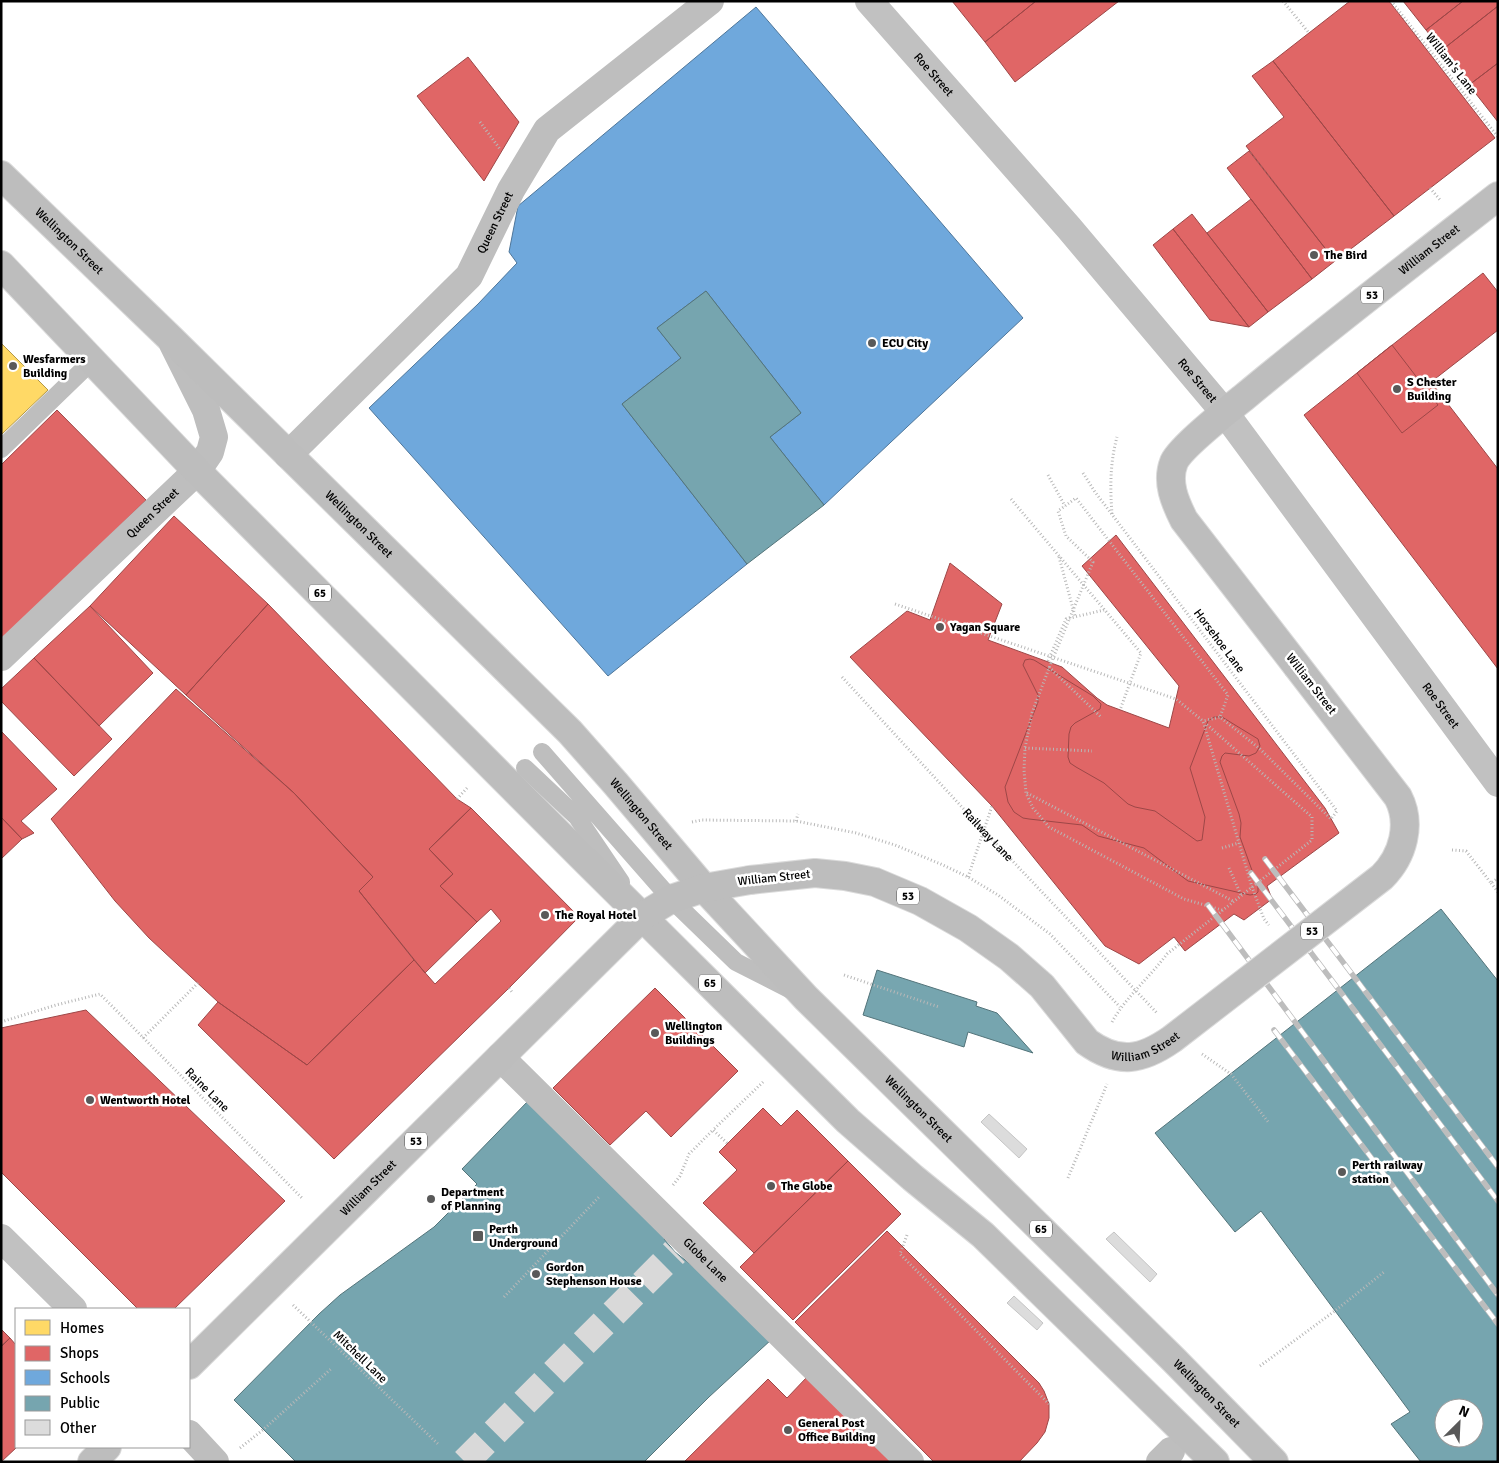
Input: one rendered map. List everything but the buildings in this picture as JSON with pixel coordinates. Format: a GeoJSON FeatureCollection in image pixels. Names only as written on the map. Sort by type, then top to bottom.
{"type":"FeatureCollection","features":[{"type":"Feature","properties":{"kind":"main road","name":"Roe Street"},"geometry":{"type":"LineString","coordinates":[[870,1],[1069,228],[1224,413],[1498,783]]}},
{"type":"Feature","properties":{"kind":"main road","name":"Wellington Street"},"geometry":{"type":"LineString","coordinates":[[1,175],[170,338],[570,732],[704,888],[806,998],[1174,1360],[1274,1462]]}},
{"type":"Feature","properties":{"kind":"main road","name":"William Street"},"geometry":{"type":"LineString","coordinates":[[190,1364],[643,916],[671,900],[704,888],[750,880],[815,873],[875,882],[920,901],[968,928],[1009,957],[1042,986],[1087,1042],[1106,1053],[1129,1057],[1150,1053],[1172,1039],[1382,876],[1392,865],[1402,844],[1405,820],[1402,805],[1393,790],[1184,520],[1176,505],[1171,482],[1175,460],[1186,447],[1224,413],[1284,363],[1498,196]]}},
{"type":"Feature","properties":{"kind":"main road","name":"65"},"geometry":{"type":"LineString","coordinates":[[1,265],[197,471],[795,1069],[848,1121],[913,1178],[983,1235],[1215,1462]]}},
{"type":"Feature","properties":{"kind":"main road"},"geometry":{"type":"LineString","coordinates":[[1,1238],[72,1308]]}},
{"type":"Feature","properties":{"kind":"main road"},"geometry":{"type":"LineString","coordinates":[[92,1462],[106,1448]]}},
{"type":"Feature","properties":{"kind":"street","name":"Queen Street"},"geometry":{"type":"LineString","coordinates":[[288,455],[469,276],[511,190],[548,130],[710,1]]}},
{"type":"Feature","properties":{"kind":"street","name":"Queen Street"},"geometry":{"type":"LineString","coordinates":[[1,657],[197,471],[210,452],[214,437],[206,410],[170,338]]}},
{"type":"Feature","properties":{"kind":"street","name":"Globe Lane"},"geometry":{"type":"LineString","coordinates":[[500,1057],[681,1246],[910,1462]]}},
{"type":"Feature","properties":{"kind":"street"},"geometry":{"type":"LineString","coordinates":[[190,1435],[226,1457]]}},
{"type":"Feature","properties":{"kind":"lane"},"geometry":{"type":"LineString","coordinates":[[1,448],[92,361]]}},
{"type":"Feature","properties":{"kind":"lane"},"geometry":{"type":"LineString","coordinates":[[542,752],[671,900],[736,962],[806,998]]}},
{"type":"Feature","properties":{"kind":"lane"},"geometry":{"type":"LineString","coordinates":[[525,768],[577,817],[643,916]]}},
{"type":"Feature","properties":{"kind":"path"},"geometry":{"type":"LineString","coordinates":[[1283,1],[1309,33]]}},
{"type":"Feature","properties":{"kind":"path","name":"William's Lane"},"geometry":{"type":"LineString","coordinates":[[1391,1],[1498,137]]}},
{"type":"Feature","properties":{"kind":"path"},"geometry":{"type":"LineString","coordinates":[[480,122],[502,151]]}},
{"type":"Feature","properties":{"kind":"path"},"geometry":{"type":"LineString","coordinates":[[1112,514],[1110,470],[1117,437]]}},
{"type":"Feature","properties":{"kind":"path","name":"Horsehoe Lane"},"geometry":{"type":"LineString","coordinates":[[1083,473],[1095,492],[1337,811],[1332,819],[1260,750],[1220,717]]}},
{"type":"Feature","properties":{"kind":"path"},"geometry":{"type":"LineString","coordinates":[[1048,475],[1066,506]]}},
{"type":"Feature","properties":{"kind":"path"},"geometry":{"type":"LineString","coordinates":[[1011,498],[1141,653],[1120,710]]}},
{"type":"Feature","properties":{"kind":"path"},"geometry":{"type":"LineString","coordinates":[[1049,662],[1093,562],[1066,536],[1058,511],[1076,498],[1228,695],[1220,717],[1203,721]]}},
{"type":"Feature","properties":{"kind":"path"},"geometry":{"type":"LineString","coordinates":[[1058,554],[1075,616]]}},
{"type":"Feature","properties":{"kind":"path"},"geometry":{"type":"LineString","coordinates":[[895,604],[1176,699],[1312,817],[1312,840],[1167,954],[1154,971],[1120,1007],[1108,1028]]}},
{"type":"Feature","properties":{"kind":"path"},"geometry":{"type":"LineString","coordinates":[[1104,610],[1066,619],[1050,656],[1049,668],[1032,713],[1025,748],[1026,792],[1033,808],[1050,827],[1184,899],[1222,910]]}},
{"type":"Feature","properties":{"kind":"path"},"geometry":{"type":"LineString","coordinates":[[1049,668],[1102,718]]}},
{"type":"Feature","properties":{"kind":"path","name":"Railway Lane"},"geometry":{"type":"LineString","coordinates":[[842,677],[1135,991]]}},
{"type":"Feature","properties":{"kind":"path"},"geometry":{"type":"LineString","coordinates":[[1203,721],[1252,887],[1264,919],[1269,926]]}},
{"type":"Feature","properties":{"kind":"path"},"geometry":{"type":"LineString","coordinates":[[1025,748],[1092,751]]}},
{"type":"Feature","properties":{"kind":"path"},"geometry":{"type":"LineString","coordinates":[[457,799],[467,788]]}},
{"type":"Feature","properties":{"kind":"path"},"geometry":{"type":"LineString","coordinates":[[1026,792],[1234,901]]}},
{"type":"Feature","properties":{"kind":"path"},"geometry":{"type":"LineString","coordinates":[[968,877],[992,806]]}},
{"type":"Feature","properties":{"kind":"path"},"geometry":{"type":"LineString","coordinates":[[796,821],[798,814]]}},
{"type":"Feature","properties":{"kind":"path"},"geometry":{"type":"LineString","coordinates":[[1222,848],[1239,843]]}},
{"type":"Feature","properties":{"kind":"path"},"geometry":{"type":"LineString","coordinates":[[1452,850],[1466,851],[1498,891]]}},
{"type":"Feature","properties":{"kind":"path"},"geometry":{"type":"LineString","coordinates":[[1229,868],[1241,895]]}},
{"type":"Feature","properties":{"kind":"path"},"geometry":{"type":"LineString","coordinates":[[1491,883],[1498,878]]}},
{"type":"Feature","properties":{"kind":"path"},"geometry":{"type":"LineString","coordinates":[[844,975],[940,1007]]}},
{"type":"Feature","properties":{"kind":"path"},"geometry":{"type":"LineString","coordinates":[[143,1038],[198,983]]}},
{"type":"Feature","properties":{"kind":"path"},"geometry":{"type":"LineString","coordinates":[[509,988],[512,992]]}},
{"type":"Feature","properties":{"kind":"path","name":"Raine Lane"},"geometry":{"type":"LineString","coordinates":[[1,1022],[100,994],[302,1198]]}},
{"type":"Feature","properties":{"kind":"path"},"geometry":{"type":"LineString","coordinates":[[1068,1178],[1108,1080]]}},
{"type":"Feature","properties":{"kind":"path"},"geometry":{"type":"LineString","coordinates":[[680,1176],[689,1154],[762,1082]]}},
{"type":"Feature","properties":{"kind":"path"},"geometry":{"type":"LineString","coordinates":[[713,1130],[727,1143]]}},
{"type":"Feature","properties":{"kind":"path"},"geometry":{"type":"LineString","coordinates":[[504,1297],[592,1205]]}},
{"type":"Feature","properties":{"kind":"path"},"geometry":{"type":"LineString","coordinates":[[907,1235],[900,1254],[1049,1404]]}},
{"type":"Feature","properties":{"kind":"path"},"geometry":{"type":"LineString","coordinates":[[1260,1366],[1384,1272]]}},
{"type":"Feature","properties":{"kind":"path","name":"Mitchell Lane"},"geometry":{"type":"LineString","coordinates":[[271,1284],[438,1444]]}},
{"type":"Feature","properties":{"kind":"path"},"geometry":{"type":"LineString","coordinates":[[226,1457],[264,1429],[332,1368]]}},
{"type":"Feature","properties":{"kind":"tunnel"},"geometry":{"type":"LineString","coordinates":[[465,1462],[675,1252]]}},
{"type":"Feature","properties":{"kind":"railway"},"geometry":{"type":"LineString","coordinates":[[1265,859],[1498,1167]]}},
{"type":"Feature","properties":{"kind":"railway"},"geometry":{"type":"LineString","coordinates":[[1251,873],[1498,1201]]}},
{"type":"Feature","properties":{"kind":"railway"},"geometry":{"type":"LineString","coordinates":[[1208,905],[1498,1295]]}},
{"type":"Feature","properties":{"kind":"railway"},"geometry":{"type":"LineString","coordinates":[[1274,1030],[1498,1324]]}},
{"type":"Feature","properties":{"kind":"place","name":"The Bird"},"geometry":{"type":"Point","coordinates":[1314,255]}},
{"type":"Feature","properties":{"kind":"place","name":"ECU City"},"geometry":{"type":"Point","coordinates":[872,343]}},
{"type":"Feature","properties":{"kind":"place","name":"Wesfarmers Building"},"geometry":{"type":"Point","coordinates":[13,366]}},
{"type":"Feature","properties":{"kind":"place","name":"S Chester Building"},"geometry":{"type":"Point","coordinates":[1397,389]}},
{"type":"Feature","properties":{"kind":"place","name":"Yagan Square"},"geometry":{"type":"Point","coordinates":[940,627]}},
{"type":"Feature","properties":{"kind":"place","name":"The Royal Hotel"},"geometry":{"type":"Point","coordinates":[545,915]}},
{"type":"Feature","properties":{"kind":"place","name":"Wellington Buildings"},"geometry":{"type":"Point","coordinates":[655,1033]}},
{"type":"Feature","properties":{"kind":"place","name":"Wentworth Hotel"},"geometry":{"type":"Point","coordinates":[90,1100]}},
{"type":"Feature","properties":{"kind":"place","name":"Perth railway station"},"geometry":{"type":"Point","coordinates":[1342,1172]}},
{"type":"Feature","properties":{"kind":"place","name":"The Globe"},"geometry":{"type":"Point","coordinates":[771,1186]}},
{"type":"Feature","properties":{"kind":"place","name":"Department of Planning"},"geometry":{"type":"Point","coordinates":[431,1199]}},
{"type":"Feature","properties":{"kind":"place","name":"Perth Underground"},"geometry":{"type":"Point","coordinates":[478,1236]}},
{"type":"Feature","properties":{"kind":"place","name":"Gordon Stephenson House"},"geometry":{"type":"Point","coordinates":[536,1274]}},
{"type":"Feature","properties":{"kind":"place","name":"General Post Office Building"},"geometry":{"type":"Point","coordinates":[788,1430]}}]}
